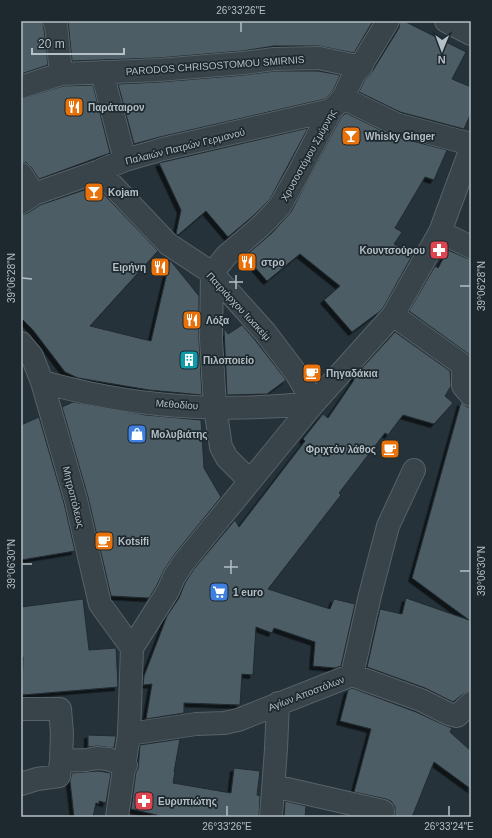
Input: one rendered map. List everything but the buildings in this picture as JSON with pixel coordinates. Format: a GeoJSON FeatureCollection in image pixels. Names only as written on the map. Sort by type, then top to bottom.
{"type":"FeatureCollection","features":[{"type":"Feature","properties":{"kind":"street"},"geometry":{"type":"LineString","coordinates":[[54,21],[56,26],[61,74]]}},
{"type":"Feature","properties":{"kind":"street","name":"Χρυσοστόμου Σμύρνης"},"geometry":{"type":"LineString","coordinates":[[212,273],[226,255],[262,225],[280,206],[354,74],[361,67],[388,21]]}},
{"type":"Feature","properties":{"kind":"street"},"geometry":{"type":"LineString","coordinates":[[446,21],[471,34]]}},
{"type":"Feature","properties":{"kind":"street","name":"PARODOS CHRISOSTOMOU SMIRNIS"},"geometry":{"type":"LineString","coordinates":[[21,87],[61,74],[158,70],[291,58],[319,58],[361,67]]}},
{"type":"Feature","properties":{"kind":"street"},"geometry":{"type":"LineString","coordinates":[[102,72],[125,160]]}},
{"type":"Feature","properties":{"kind":"street"},"geometry":{"type":"LineString","coordinates":[[337,104],[396,124],[471,144]]}},
{"type":"Feature","properties":{"kind":"street","name":"Παλαιών Πατρών Γερμανού"},"geometry":{"type":"LineString","coordinates":[[28,198],[125,160],[337,104]]}},
{"type":"Feature","properties":{"kind":"street"},"geometry":{"type":"LineString","coordinates":[[117,817],[126,765],[129,734],[132,648],[168,591],[174,577],[184,562],[314,403],[393,315],[440,232],[471,148]]}},
{"type":"Feature","properties":{"kind":"street","name":"Πατριάρχου Ιωακείμ"},"geometry":{"type":"LineString","coordinates":[[99,171],[168,244],[212,273],[265,332],[296,373],[314,403]]}},
{"type":"Feature","properties":{"kind":"street"},"geometry":{"type":"LineString","coordinates":[[21,174],[28,198]]}},
{"type":"Feature","properties":{"kind":"street"},"geometry":{"type":"LineString","coordinates":[[440,232],[471,247]]}},
{"type":"Feature","properties":{"kind":"street"},"geometry":{"type":"LineString","coordinates":[[212,273],[212,338],[215,407],[223,452],[235,468],[250,481]]}},
{"type":"Feature","properties":{"kind":"street"},"geometry":{"type":"LineString","coordinates":[[393,315],[463,365],[463,386],[471,395]]}},
{"type":"Feature","properties":{"kind":"street","name":"Μητροπόλεως"},"geometry":{"type":"LineString","coordinates":[[21,343],[32,356],[42,382],[76,500],[100,604],[132,648]]}},
{"type":"Feature","properties":{"kind":"street","name":"Μεθοδίου"},"geometry":{"type":"LineString","coordinates":[[42,382],[92,394],[161,404],[215,407],[284,406],[314,403]]}},
{"type":"Feature","properties":{"kind":"street"},"geometry":{"type":"LineString","coordinates":[[352,676],[370,595],[388,526],[414,470]]}},
{"type":"Feature","properties":{"kind":"street","name":"Αγίων Αποστόλων"},"geometry":{"type":"LineString","coordinates":[[129,734],[196,724],[224,723],[238,720],[352,676],[421,700],[448,714],[457,716],[471,703]]}},
{"type":"Feature","properties":{"kind":"street"},"geometry":{"type":"LineString","coordinates":[[270,817],[274,786],[278,704]]}},
{"type":"Feature","properties":{"kind":"street"},"geometry":{"type":"LineString","coordinates":[[21,709],[60,709],[62,733],[59,776],[37,779],[21,784]]}},
{"type":"Feature","properties":{"kind":"street"},"geometry":{"type":"LineString","coordinates":[[61,761],[108,758],[126,765]]}},
{"type":"Feature","properties":{"kind":"street"},"geometry":{"type":"LineString","coordinates":[[274,786],[383,811],[382,817]]}},
{"type":"Feature","properties":{"kind":"place","name":"Παράταιρον"},"geometry":{"type":"Point","coordinates":[74,107]}},
{"type":"Feature","properties":{"kind":"place","name":"Whisky Ginger"},"geometry":{"type":"Point","coordinates":[351,136]}},
{"type":"Feature","properties":{"kind":"place","name":"Kojam"},"geometry":{"type":"Point","coordinates":[94,192]}},
{"type":"Feature","properties":{"kind":"place","name":"Κουντσούρου"},"geometry":{"type":"Point","coordinates":[439,250]}},
{"type":"Feature","properties":{"kind":"place","name":"στρο"},"geometry":{"type":"Point","coordinates":[247,262]}},
{"type":"Feature","properties":{"kind":"place","name":"Ειρήνη"},"geometry":{"type":"Point","coordinates":[160,267]}},
{"type":"Feature","properties":{"kind":"place","name":"Λόξα"},"geometry":{"type":"Point","coordinates":[192,320]}},
{"type":"Feature","properties":{"kind":"place","name":"Πιλοποιείο"},"geometry":{"type":"Point","coordinates":[189,360]}},
{"type":"Feature","properties":{"kind":"place","name":"Πηγαδάκια"},"geometry":{"type":"Point","coordinates":[312,373]}},
{"type":"Feature","properties":{"kind":"place","name":"Μολυβιάτης"},"geometry":{"type":"Point","coordinates":[137,434]}},
{"type":"Feature","properties":{"kind":"place","name":"Φριχτόν λάθος"},"geometry":{"type":"Point","coordinates":[390,449]}},
{"type":"Feature","properties":{"kind":"place","name":"Kotsifi"},"geometry":{"type":"Point","coordinates":[104,541]}},
{"type":"Feature","properties":{"kind":"place","name":"1 euro"},"geometry":{"type":"Point","coordinates":[219,592]}},
{"type":"Feature","properties":{"kind":"place","name":"Ευρυπιώτης"},"geometry":{"type":"Point","coordinates":[144,801]}}]}
